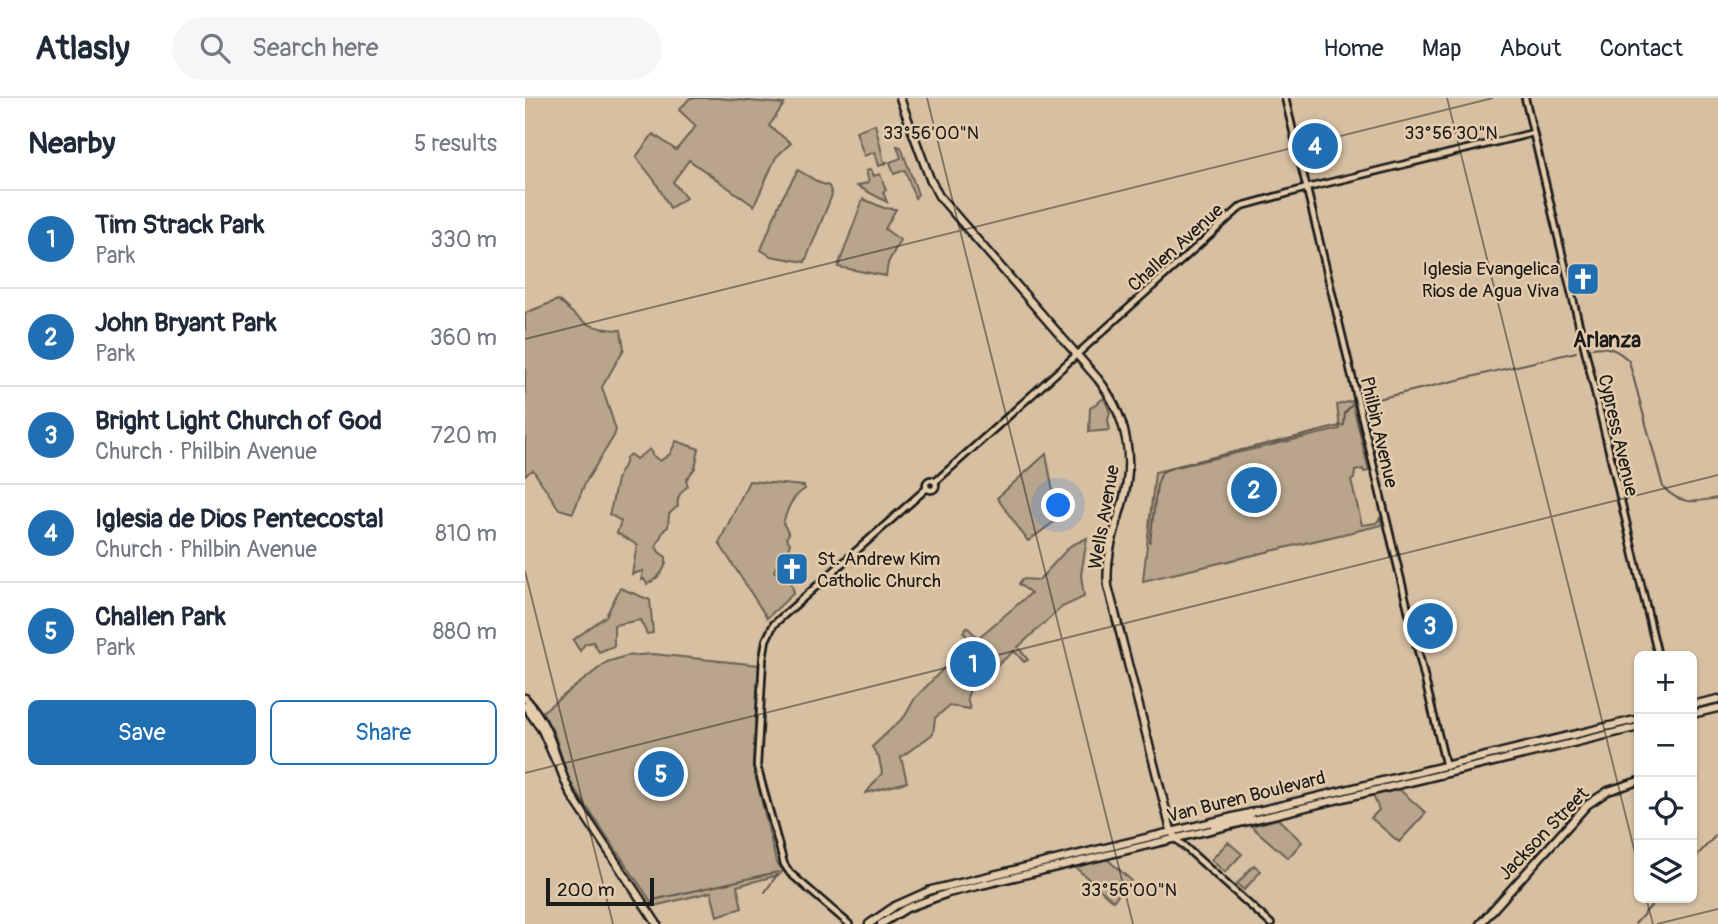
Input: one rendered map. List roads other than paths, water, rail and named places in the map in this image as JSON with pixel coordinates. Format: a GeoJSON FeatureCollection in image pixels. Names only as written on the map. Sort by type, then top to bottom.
{"type":"FeatureCollection","features":[{"type":"Feature","properties":{"kind":"main road","name":"Wells Avenue"},"geometry":{"type":"LineString","coordinates":[[900,98],[939,196],[1076,354],[1111,397],[1121,419],[1129,456],[1128,477],[1108,558],[1108,586],[1171,831],[1176,839]]}},
{"type":"Feature","properties":{"kind":"main road"},"geometry":{"type":"LineString","coordinates":[[525,698],[546,725],[561,772]]}},
{"type":"Feature","properties":{"kind":"main road"},"geometry":{"type":"LineString","coordinates":[[1697,704],[1718,699]]}},
{"type":"Feature","properties":{"kind":"main road"},"geometry":{"type":"LineString","coordinates":[[525,706],[542,730],[572,796],[657,924]]}},
{"type":"Feature","properties":{"kind":"main road"},"geometry":{"type":"LineString","coordinates":[[1697,713],[1718,708]]}},
{"type":"Feature","properties":{"kind":"main road","name":"Van Buren Boulevard"},"geometry":{"type":"LineString","coordinates":[[869,924],[898,904],[924,892],[1634,720]]}},
{"type":"Feature","properties":{"kind":"main road","name":"Van Buren Boulevard"},"geometry":{"type":"LineString","coordinates":[[881,924],[907,908],[931,898],[1634,728]]}},
{"type":"Feature","properties":{"kind":"main road"},"geometry":{"type":"LineString","coordinates":[[1561,737],[1563,746]]}},
{"type":"Feature","properties":{"kind":"main road","name":"Jackson Street"},"geometry":{"type":"LineString","coordinates":[[1480,924],[1587,805],[1608,791],[1634,783]]}},
{"type":"Feature","properties":{"kind":"main road"},"geometry":{"type":"LineString","coordinates":[[1210,830],[1219,823],[1249,816],[1256,810]]}},
{"type":"Feature","properties":{"kind":"main road"},"geometry":{"type":"LineString","coordinates":[[931,898],[955,888],[955,884]]}},
{"type":"Feature","properties":{"kind":"main road"},"geometry":{"type":"LineString","coordinates":[[881,924],[897,910],[898,904]]}},
{"type":"Feature","properties":{"kind":"street","name":"Philbin Avenue"},"geometry":{"type":"LineString","coordinates":[[1285,98],[1448,773]]}},
{"type":"Feature","properties":{"kind":"street","name":"Cypress Avenue"},"geometry":{"type":"LineString","coordinates":[[1525,98],[1657,651]]}},
{"type":"Feature","properties":{"kind":"street","name":"Challen Avenue"},"geometry":{"type":"LineString","coordinates":[[849,924],[790,873],[784,864],[757,766],[766,640],[774,624],[927,488],[928,481],[935,482],[1242,206],[1533,133]]}},
{"type":"Feature","properties":{"kind":"street"},"geometry":{"type":"LineString","coordinates":[[1176,839],[1271,924]]}},
{"type":"Feature","properties":{"kind":"waterway"},"geometry":{"type":"LineString","coordinates":[[1592,348],[1612,349],[1629,361],[1663,487],[1682,500],[1718,498]]}},
{"type":"Feature","properties":{"kind":"waterway"},"geometry":{"type":"LineString","coordinates":[[1365,402],[1576,352]]}},
{"type":"Feature","properties":{"kind":"waterway"},"geometry":{"type":"LineString","coordinates":[[1272,443],[1344,425],[1345,413],[1352,405]]}},
{"type":"Feature","properties":{"kind":"waterway"},"geometry":{"type":"LineString","coordinates":[[1150,542],[1157,485],[1162,472],[1270,443]]}},
{"type":"Feature","properties":{"kind":"waterway"},"geometry":{"type":"LineString","coordinates":[[1697,856],[1718,833]]}},
{"type":"Feature","properties":{"kind":"waterway"},"geometry":{"type":"LineString","coordinates":[[653,900],[778,872]]}},
{"type":"Feature","properties":{"kind":"waterway"},"geometry":{"type":"LineString","coordinates":[[765,892],[777,875]]}},
{"type":"Feature","properties":{"kind":"waterway"},"geometry":{"type":"LineString","coordinates":[[1635,924],[1654,903]]}},
{"type":"Feature","properties":{"kind":"place","name":"Iglesia de Dios Pentecostal"},"geometry":{"type":"Point","coordinates":[1315,146]}},
{"type":"Feature","properties":{"kind":"place","name":"Iglesia Evangelica Rios de Agua Viva"},"geometry":{"type":"Point","coordinates":[1583,279]}},
{"type":"Feature","properties":{"kind":"place","name":"John Bryant Park"},"geometry":{"type":"Point","coordinates":[1254,490]}},
{"type":"Feature","properties":{"kind":"place","name":"St. Andrew Kim Catholic Church"},"geometry":{"type":"Point","coordinates":[792,569]}},
{"type":"Feature","properties":{"kind":"place","name":"Bright Light Church of God"},"geometry":{"type":"Point","coordinates":[1430,626]}},
{"type":"Feature","properties":{"kind":"place","name":"Tim Strack Park"},"geometry":{"type":"Point","coordinates":[973,664]}},
{"type":"Feature","properties":{"kind":"place","name":"Challen Park"},"geometry":{"type":"Point","coordinates":[661,774]}},
{"type":"Feature","properties":{"kind":"district","name":"Arlanza"},"geometry":{"type":"Point","coordinates":[1607,340]}}]}
